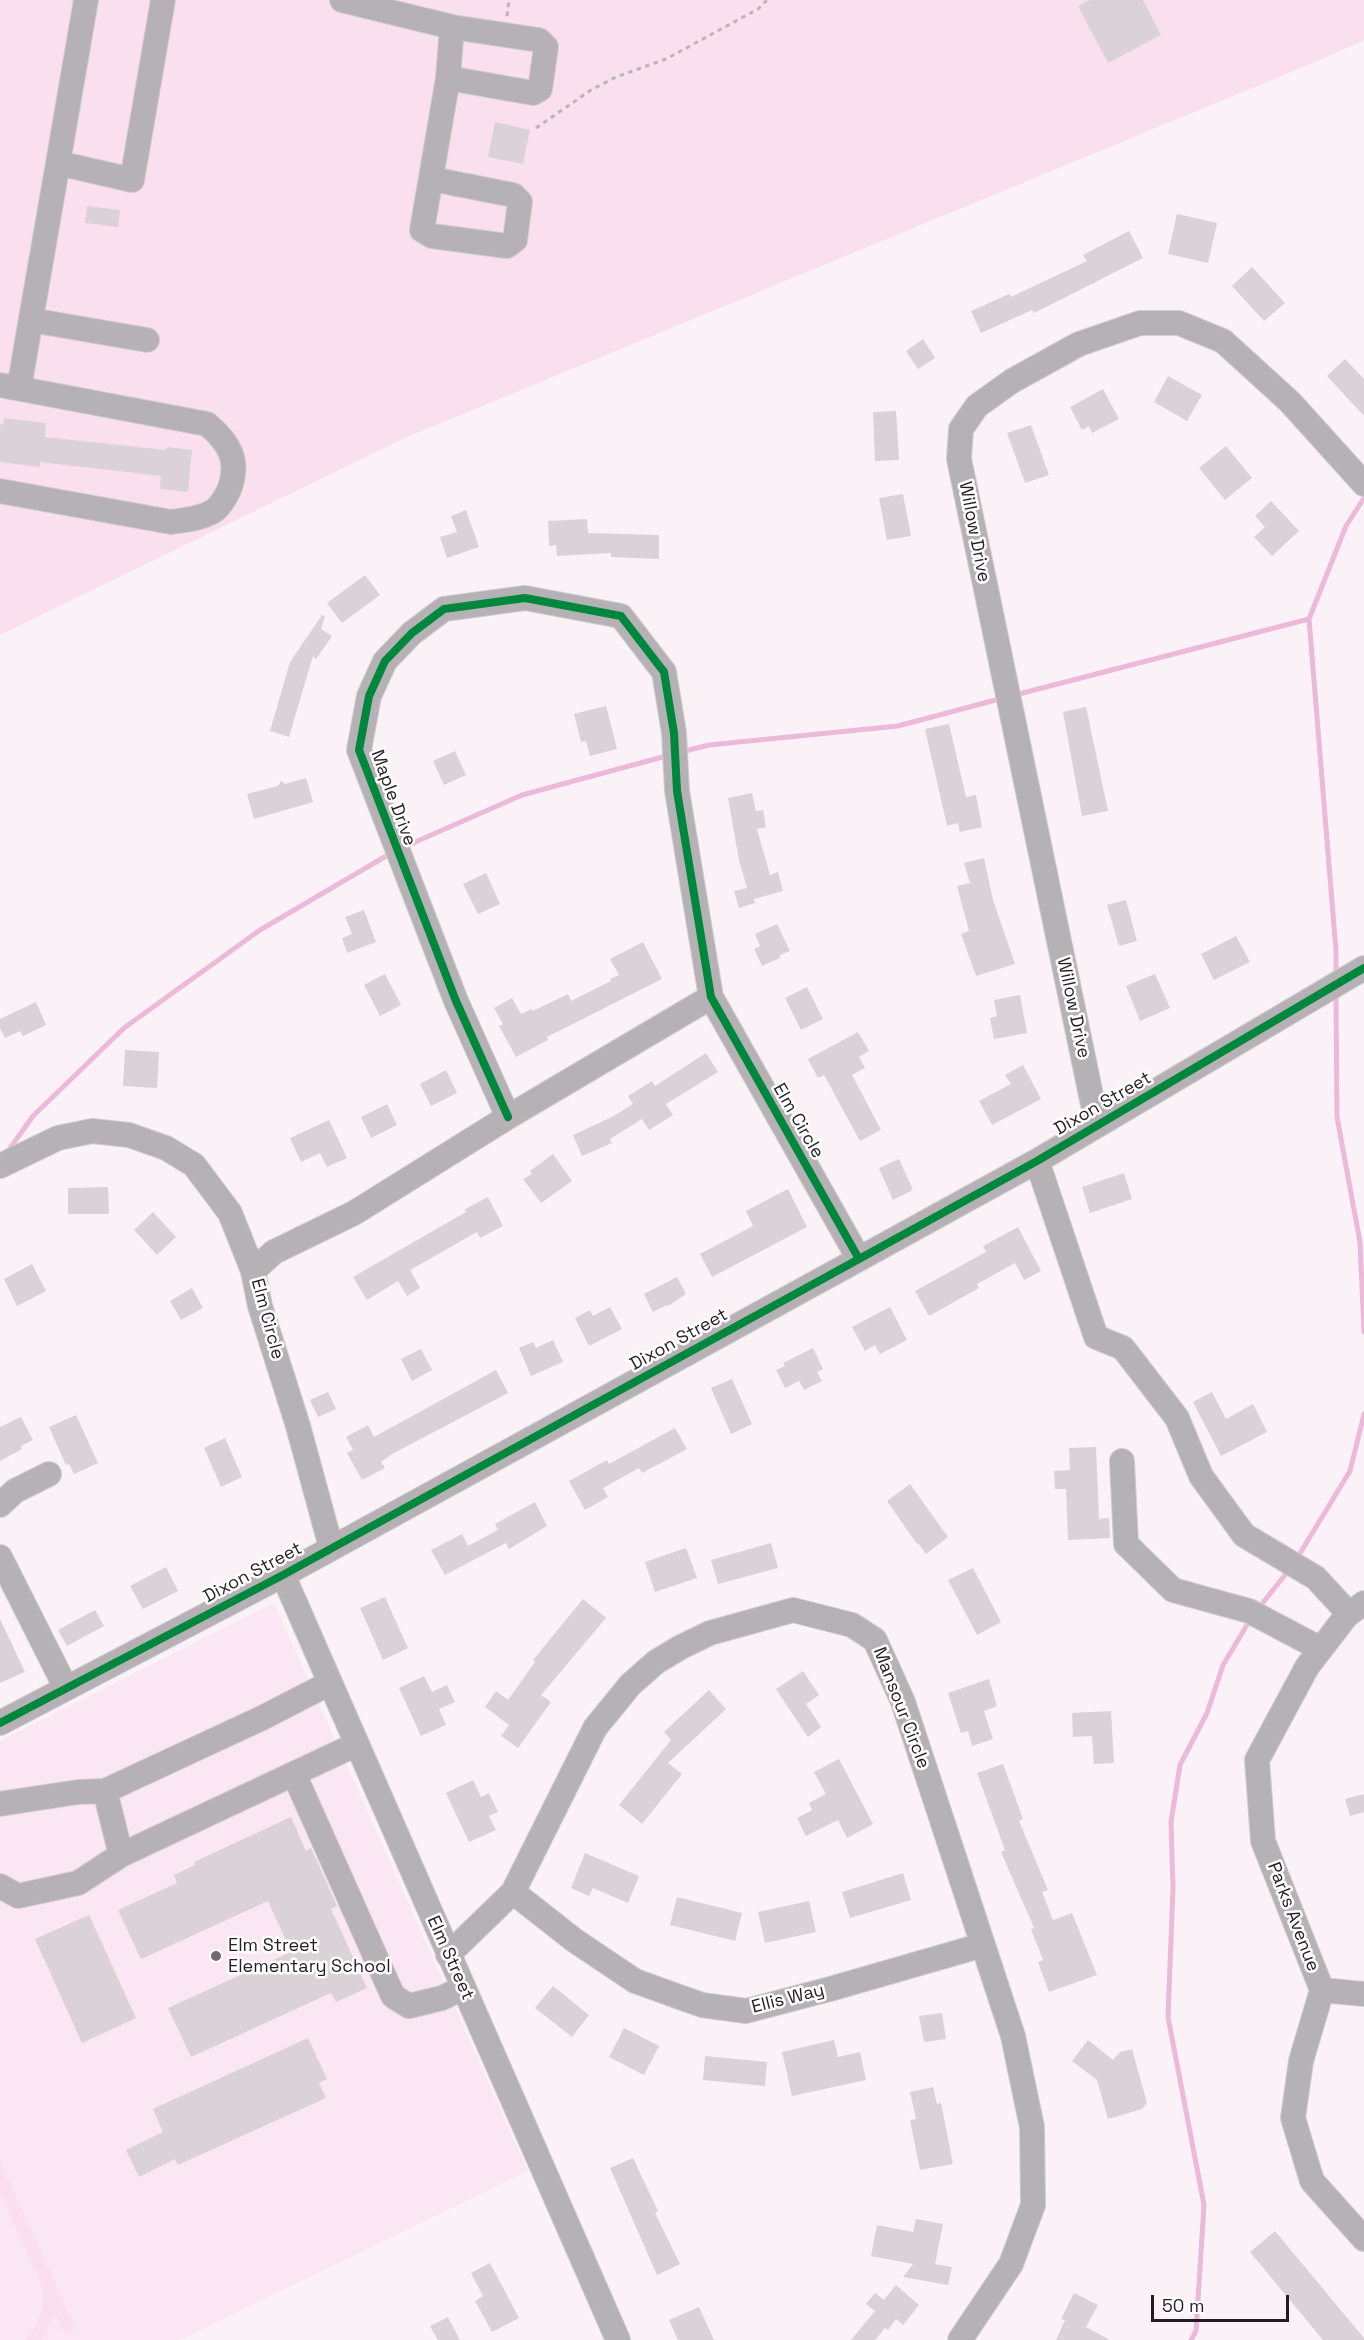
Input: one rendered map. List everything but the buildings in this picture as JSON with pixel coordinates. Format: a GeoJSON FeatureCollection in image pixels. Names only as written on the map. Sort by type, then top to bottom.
{"type":"FeatureCollection","features":[{"type":"Feature","properties":{"kind":"street"},"geometry":{"type":"LineString","coordinates":[[0,491],[171,522],[196,518],[215,510],[227,495],[235,476],[233,458],[223,437],[207,424],[10,386],[31,320],[86,0]]}},
{"type":"Feature","properties":{"kind":"street"},"geometry":{"type":"LineString","coordinates":[[58,163],[132,180],[163,0]]}},
{"type":"Feature","properties":{"kind":"street"},"geometry":{"type":"LineString","coordinates":[[342,0],[452,27],[539,40],[546,46],[540,89],[533,93],[448,78]]}},
{"type":"Feature","properties":{"kind":"street"},"geometry":{"type":"LineString","coordinates":[[432,179],[448,78],[452,27]]}},
{"type":"Feature","properties":{"kind":"street"},"geometry":{"type":"LineString","coordinates":[[31,320],[147,340]]}},
{"type":"Feature","properties":{"kind":"street","name":"Willow Drive"},"geometry":{"type":"LineString","coordinates":[[1097,1124],[959,459],[961,429],[977,406],[1012,381],[1079,344],[1140,323],[1179,323],[1223,341],[1290,402],[1364,484]]}},
{"type":"Feature","properties":{"kind":"street","name":"Maple Drive"},"geometry":{"type":"LineString","coordinates":[[508,1117],[456,1001],[359,750],[369,696],[385,661],[412,633],[444,609],[525,598],[621,616],[664,672],[674,733],[677,791],[711,997]]}},
{"type":"Feature","properties":{"kind":"street","name":"Dixon Street"},"geometry":{"type":"LineString","coordinates":[[0,1723],[283,1575],[1037,1161],[1364,968]]}},
{"type":"Feature","properties":{"kind":"street","name":"Elm Circle"},"geometry":{"type":"LineString","coordinates":[[331,1547],[295,1415],[260,1306],[253,1271],[274,1252],[354,1213],[508,1117],[711,997],[859,1259]]}},
{"type":"Feature","properties":{"kind":"street"},"geometry":{"type":"LineString","coordinates":[[0,1166],[58,1138],[92,1131],[129,1135],[166,1148],[194,1165],[230,1213],[253,1271]]}},
{"type":"Feature","properties":{"kind":"street"},"geometry":{"type":"LineString","coordinates":[[1037,1161],[1096,1337],[1123,1348],[1177,1418],[1201,1476],[1244,1535],[1316,1578],[1357,1609]]}},
{"type":"Feature","properties":{"kind":"street"},"geometry":{"type":"LineString","coordinates":[[1122,1461],[1126,1544],[1173,1590],[1249,1611],[1321,1649]]}},
{"type":"Feature","properties":{"kind":"street"},"geometry":{"type":"LineString","coordinates":[[0,1505],[15,1491],[49,1474]]}},
{"type":"Feature","properties":{"kind":"street"},"geometry":{"type":"LineString","coordinates":[[0,1557],[66,1688]]}},
{"type":"Feature","properties":{"kind":"street","name":"Elm Street"},"geometry":{"type":"LineString","coordinates":[[283,1575],[615,2339]]}},
{"type":"Feature","properties":{"kind":"street","name":"Parks Avenue"},"geometry":{"type":"LineString","coordinates":[[1357,1609],[1307,1667],[1257,1760],[1263,1841],[1322,1990],[1301,2061],[1293,2118],[1312,2181],[1364,2239]]}},
{"type":"Feature","properties":{"kind":"street","name":"Mansour Circle"},"geometry":{"type":"LineString","coordinates":[[448,1955],[513,1892],[595,1728],[630,1685],[656,1662],[710,1633],[793,1610],[852,1624],[875,1640],[903,1702],[1013,2036],[1032,2127],[1033,2205],[1011,2264],[960,2340]]}},
{"type":"Feature","properties":{"kind":"street"},"geometry":{"type":"LineString","coordinates":[[0,1804],[78,1792],[105,1791],[262,1718],[330,1683]]}},
{"type":"Feature","properties":{"kind":"street"},"geometry":{"type":"LineString","coordinates":[[0,1886],[18,1896],[78,1883],[121,1855],[357,1744]]}},
{"type":"Feature","properties":{"kind":"street"},"geometry":{"type":"LineString","coordinates":[[294,1774],[393,1996],[409,2006],[442,1998],[463,1988]]}},
{"type":"Feature","properties":{"kind":"street"},"geometry":{"type":"LineString","coordinates":[[105,1791],[121,1855]]}},
{"type":"Feature","properties":{"kind":"street","name":"Ellis Way"},"geometry":{"type":"LineString","coordinates":[[513,1892],[573,1940],[635,1981],[702,2005],[746,2011],[982,1945]]}},
{"type":"Feature","properties":{"kind":"street"},"geometry":{"type":"LineString","coordinates":[[1322,1990],[1364,1994]]}},
{"type":"Feature","properties":{"kind":"path"},"geometry":{"type":"LineString","coordinates":[[536,128],[591,90],[616,76],[666,58],[758,9],[767,0]]}},
{"type":"Feature","properties":{"kind":"shaded area"},"geometry":{"type":"Polygon","coordinates":[[[0,0],[1364,0],[1364,40],[405,438],[0,635],[0,0]]]}},
{"type":"Feature","properties":{"kind":"shaded area","name":"Elm Street Elementary School"},"geometry":{"type":"Polygon","coordinates":[[[274,1603],[528,2171],[180,2340],[0,2340],[0,1741],[274,1603]]]}},
{"type":"Feature","properties":{"kind":"shaded area"},"geometry":{"type":"Polygon","coordinates":[[[0,2162],[76,2329],[65,2334],[55,2312],[42,2340],[25,2340],[38,2322],[42,2286],[0,2192],[0,2162]]]}},
{"type":"Feature","properties":{"kind":"waterway"},"geometry":{"type":"LineString","coordinates":[[1336,976],[1336,951],[1309,619],[1346,526],[1364,498]]}},
{"type":"Feature","properties":{"kind":"waterway"},"geometry":{"type":"LineString","coordinates":[[1015,695],[1309,619]]}},
{"type":"Feature","properties":{"kind":"waterway"},"geometry":{"type":"LineString","coordinates":[[681,752],[709,745],[898,726],[1003,698]]}},
{"type":"Feature","properties":{"kind":"waterway"},"geometry":{"type":"LineString","coordinates":[[404,847],[522,795],[670,755]]}},
{"type":"Feature","properties":{"kind":"waterway"},"geometry":{"type":"LineString","coordinates":[[8,1151],[33,1116],[124,1028],[260,930],[393,852]]}},
{"type":"Feature","properties":{"kind":"waterway"},"geometry":{"type":"LineString","coordinates":[[1336,994],[1337,1117],[1360,1242],[1364,1332]]}},
{"type":"Feature","properties":{"kind":"waterway"},"geometry":{"type":"LineString","coordinates":[[1296,1560],[1350,1471],[1364,1414]]}},
{"type":"Feature","properties":{"kind":"waterway"},"geometry":{"type":"LineString","coordinates":[[1257,1610],[1289,1570]]}},
{"type":"Feature","properties":{"kind":"waterway"},"geometry":{"type":"LineString","coordinates":[[1191,2340],[1196,2331],[1204,2205],[1168,2017],[1173,1888],[1171,1822],[1180,1765],[1207,1713],[1223,1665],[1250,1620]]}},
{"type":"Feature","properties":{"kind":"cycle path"},"geometry":{"type":"LineString","coordinates":[[508,1117],[456,1001],[359,750],[369,696],[385,661],[412,633],[444,609],[525,598],[621,616],[664,672],[674,733],[677,791],[711,997],[859,1259]]}},
{"type":"Feature","properties":{"kind":"cycle path"},"geometry":{"type":"LineString","coordinates":[[0,1723],[283,1575],[1037,1161],[1364,968]]}},
{"type":"Feature","properties":{"kind":"place","name":"Elm Street Elementary School"},"geometry":{"type":"Point","coordinates":[216,1956]}}]}
